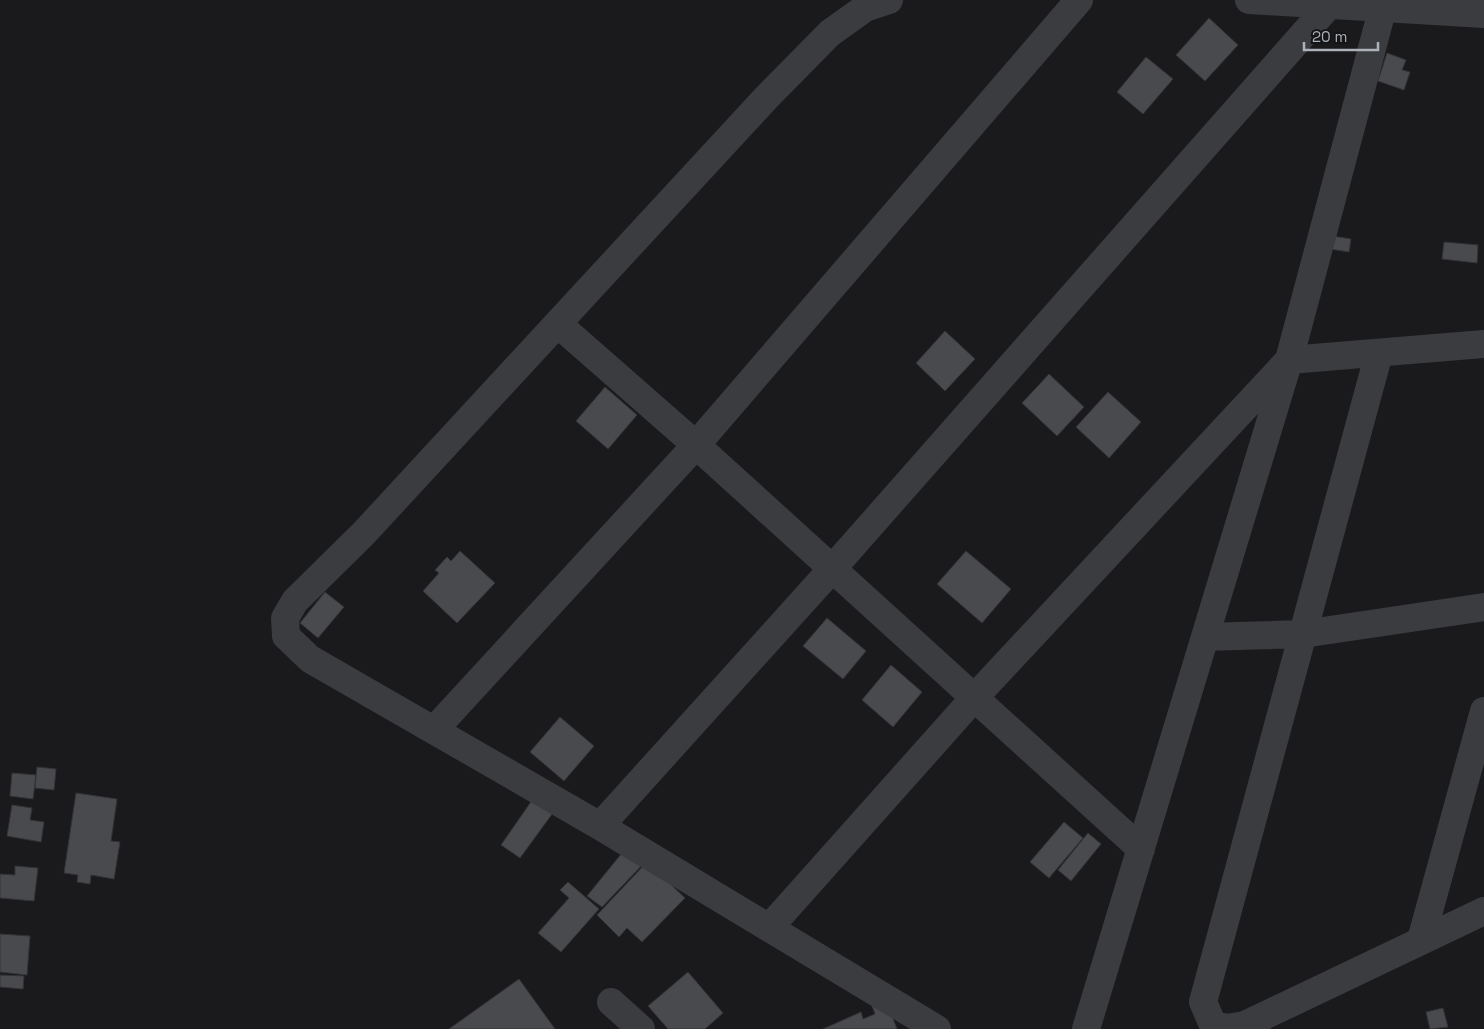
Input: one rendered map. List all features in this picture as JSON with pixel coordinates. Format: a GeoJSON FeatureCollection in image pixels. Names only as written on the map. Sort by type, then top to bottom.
{"type":"FeatureCollection","features":[{"type":"Feature","properties":{"kind":"street"},"geometry":{"type":"LineString","coordinates":[[889,0],[865,8],[830,33],[765,100],[364,533],[295,601],[286,618],[286,636],[310,659],[600,826],[937,1029]]}},
{"type":"Feature","properties":{"kind":"street"},"geometry":{"type":"LineString","coordinates":[[434,730],[696,445],[1079,0]]}},
{"type":"Feature","properties":{"kind":"street"},"geometry":{"type":"LineString","coordinates":[[1250,0],[1484,14]]}},
{"type":"Feature","properties":{"kind":"street"},"geometry":{"type":"LineString","coordinates":[[600,826],[832,569],[1330,4]]}},
{"type":"Feature","properties":{"kind":"street"},"geometry":{"type":"LineString","coordinates":[[1086,1029],[1289,360],[1383,7]]}},
{"type":"Feature","properties":{"kind":"street"},"geometry":{"type":"LineString","coordinates":[[558,324],[696,445],[1141,849]]}},
{"type":"Feature","properties":{"kind":"street"},"geometry":{"type":"LineString","coordinates":[[769,928],[974,698],[1289,360],[1484,344]]}},
{"type":"Feature","properties":{"kind":"street"},"geometry":{"type":"LineString","coordinates":[[1379,353],[1203,1002],[1213,1026],[1226,1028],[1245,1025],[1484,910]]}},
{"type":"Feature","properties":{"kind":"street"},"geometry":{"type":"LineString","coordinates":[[1205,637],[1303,634],[1484,607]]}},
{"type":"Feature","properties":{"kind":"street"},"geometry":{"type":"LineString","coordinates":[[1421,940],[1484,712]]}},
{"type":"Feature","properties":{"kind":"street"},"geometry":{"type":"LineString","coordinates":[[611,1002],[641,1029]]}},
{"type":"Feature","properties":{"kind":"building"},"geometry":{"type":"Polygon","coordinates":[[[1209,18],[1238,45],[1205,81],[1176,55],[1209,18]]]}},
{"type":"Feature","properties":{"kind":"building"},"geometry":{"type":"Polygon","coordinates":[[[1387,53],[1406,60],[1402,70],[1410,72],[1404,90],[1378,81],[1387,53]]]}},
{"type":"Feature","properties":{"kind":"building"},"geometry":{"type":"Polygon","coordinates":[[[1146,57],[1173,79],[1143,114],[1117,92],[1146,57]]]}},
{"type":"Feature","properties":{"kind":"building"},"geometry":{"type":"Polygon","coordinates":[[[1332,236],[1351,239],[1349,252],[1330,249],[1332,236]]]}},
{"type":"Feature","properties":{"kind":"building"},"geometry":{"type":"Polygon","coordinates":[[[1444,242],[1478,245],[1477,263],[1442,259],[1444,242]]]}},
{"type":"Feature","properties":{"kind":"building"},"geometry":{"type":"Polygon","coordinates":[[[945,331],[975,359],[945,391],[916,363],[945,331]]]}},
{"type":"Feature","properties":{"kind":"building"},"geometry":{"type":"Polygon","coordinates":[[[1049,374],[1084,407],[1057,436],[1022,403],[1049,374]]]}},
{"type":"Feature","properties":{"kind":"building"},"geometry":{"type":"Polygon","coordinates":[[[605,387],[637,415],[608,449],[576,421],[605,387]]]}},
{"type":"Feature","properties":{"kind":"building"},"geometry":{"type":"Polygon","coordinates":[[[1108,392],[1141,422],[1109,458],[1076,427],[1108,392]]]}},
{"type":"Feature","properties":{"kind":"building"},"geometry":{"type":"Polygon","coordinates":[[[460,551],[495,583],[457,623],[423,591],[439,573],[435,570],[447,557],[451,561],[460,551]]]}},
{"type":"Feature","properties":{"kind":"building"},"geometry":{"type":"Polygon","coordinates":[[[966,551],[1011,589],[982,623],[937,584],[966,551]]]}},
{"type":"Feature","properties":{"kind":"building"},"geometry":{"type":"Polygon","coordinates":[[[325,592],[344,607],[318,638],[300,623],[325,592]]]}},
{"type":"Feature","properties":{"kind":"building"},"geometry":{"type":"Polygon","coordinates":[[[827,618],[866,651],[843,679],[803,646],[827,618]]]}},
{"type":"Feature","properties":{"kind":"building"},"geometry":{"type":"Polygon","coordinates":[[[891,665],[922,692],[893,727],[862,700],[891,665]]]}},
{"type":"Feature","properties":{"kind":"building"},"geometry":{"type":"Polygon","coordinates":[[[560,717],[594,746],[564,781],[530,752],[560,717]]]}},
{"type":"Feature","properties":{"kind":"building"},"geometry":{"type":"Polygon","coordinates":[[[37,767],[56,769],[54,790],[35,788],[37,767]]]}},
{"type":"Feature","properties":{"kind":"building"},"geometry":{"type":"Polygon","coordinates":[[[12,773],[36,775],[33,799],[10,796],[12,773]]]}},
{"type":"Feature","properties":{"kind":"building"},"geometry":{"type":"Polygon","coordinates":[[[76,793],[117,799],[111,841],[120,842],[114,879],[91,875],[90,884],[77,882],[78,875],[64,873],[76,793]]]}},
{"type":"Feature","properties":{"kind":"building"},"geometry":{"type":"Polygon","coordinates":[[[535,796],[555,810],[520,858],[501,845],[535,796]]]}},
{"type":"Feature","properties":{"kind":"building"},"geometry":{"type":"Polygon","coordinates":[[[12,805],[32,808],[30,820],[44,822],[41,842],[7,836],[12,805]]]}},
{"type":"Feature","properties":{"kind":"building"},"geometry":{"type":"Polygon","coordinates":[[[1064,822],[1083,838],[1049,878],[1030,862],[1064,822]]]}},
{"type":"Feature","properties":{"kind":"building"},"geometry":{"type":"Polygon","coordinates":[[[1088,833],[1101,844],[1071,881],[1058,870],[1088,833]]]}},
{"type":"Feature","properties":{"kind":"building"},"geometry":{"type":"Polygon","coordinates":[[[622,853],[644,863],[602,907],[587,896],[622,853]]]}},
{"type":"Feature","properties":{"kind":"building"},"geometry":{"type":"Polygon","coordinates":[[[647,862],[685,898],[642,942],[627,928],[619,937],[597,915],[647,862]]]}},
{"type":"Feature","properties":{"kind":"building"},"geometry":{"type":"Polygon","coordinates":[[[15,866],[38,868],[34,901],[0,898],[0,874],[15,875],[15,866]]]}},
{"type":"Feature","properties":{"kind":"building"},"geometry":{"type":"Polygon","coordinates":[[[568,882],[599,909],[561,952],[538,933],[569,898],[560,890],[568,882]]]}},
{"type":"Feature","properties":{"kind":"building"},"geometry":{"type":"Polygon","coordinates":[[[0,934],[30,936],[27,975],[0,972],[0,934]]]}},
{"type":"Feature","properties":{"kind":"building"},"geometry":{"type":"Polygon","coordinates":[[[688,972],[723,1013],[705,1029],[668,1029],[648,1006],[688,972]]]}},
{"type":"Feature","properties":{"kind":"building"},"geometry":{"type":"Polygon","coordinates":[[[0,975],[24,976],[23,989],[0,987],[0,975]]]}},
{"type":"Feature","properties":{"kind":"building"},"geometry":{"type":"Polygon","coordinates":[[[519,979],[555,1029],[449,1029],[519,979]]]}},
{"type":"Feature","properties":{"kind":"building"},"geometry":{"type":"Polygon","coordinates":[[[886,1001],[897,1029],[823,1029],[861,1012],[863,1019],[875,1014],[872,1006],[886,1001]]]}},
{"type":"Feature","properties":{"kind":"building"},"geometry":{"type":"Polygon","coordinates":[[[1443,1008],[1448,1027],[1430,1029],[1426,1012],[1443,1008]]]}}]}
